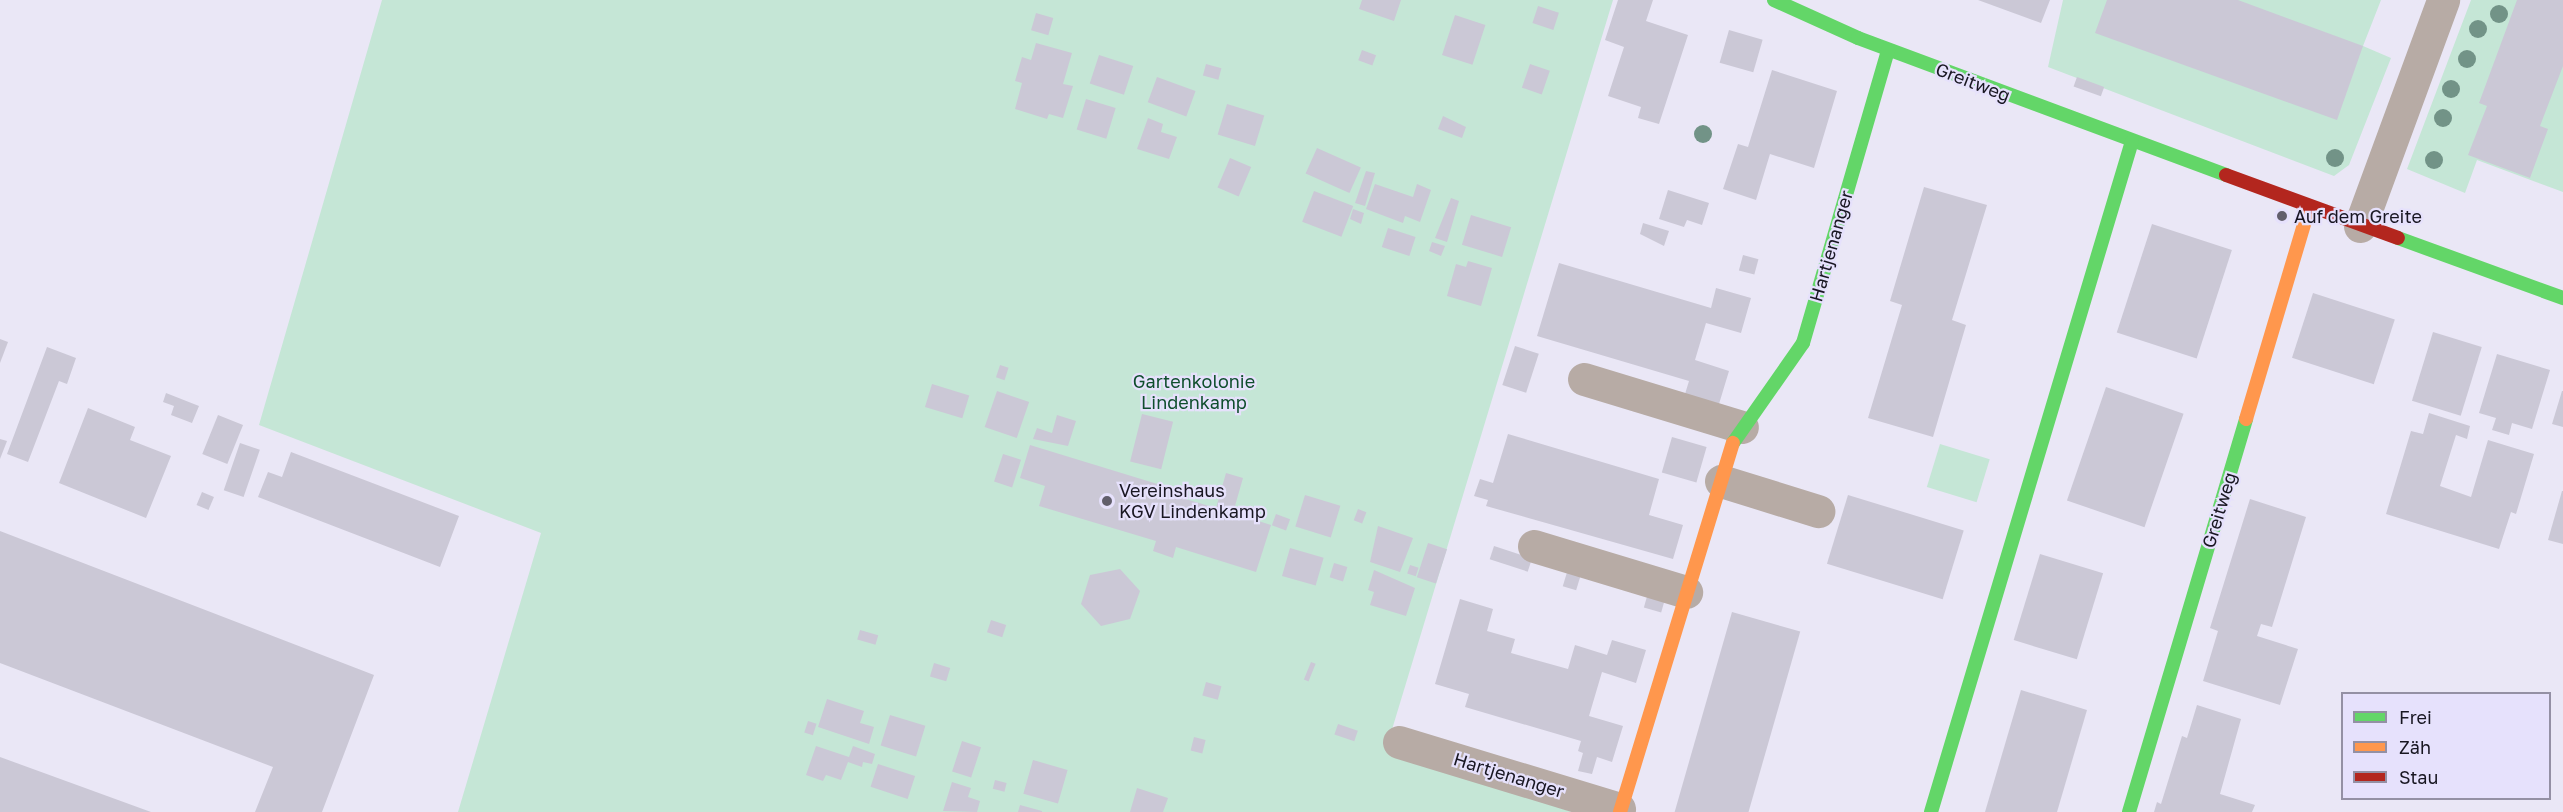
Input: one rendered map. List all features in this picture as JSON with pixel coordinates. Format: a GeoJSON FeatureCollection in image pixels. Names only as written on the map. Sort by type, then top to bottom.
{"type":"FeatureCollection","features":[{"type":"Feature","properties":{"kind":"street","name":"Greitweg"},"geometry":{"type":"LineString","coordinates":[[1774,0],[1888,50],[2360,226],[2563,298]]}},
{"type":"Feature","properties":{"kind":"street"},"geometry":{"type":"LineString","coordinates":[[2360,226],[2443,0]]}},
{"type":"Feature","properties":{"kind":"street","name":"Hartjenanger"},"geometry":{"type":"LineString","coordinates":[[1399,742],[1619,810],[1734,439],[1803,343],[1888,50]]}},
{"type":"Feature","properties":{"kind":"street"},"geometry":{"type":"LineString","coordinates":[[1931,812],[2132,141]]}},
{"type":"Feature","properties":{"kind":"street","name":"Greitweg"},"geometry":{"type":"LineString","coordinates":[[2129,812],[2309,207]]}},
{"type":"Feature","properties":{"kind":"street"},"geometry":{"type":"LineString","coordinates":[[1584,379],[1742,427]]}},
{"type":"Feature","properties":{"kind":"street"},"geometry":{"type":"LineString","coordinates":[[1721,481],[1818,511]]}},
{"type":"Feature","properties":{"kind":"street"},"geometry":{"type":"LineString","coordinates":[[1534,546],[1686,592]]}},
{"type":"Feature","properties":{"kind":"green space","name":"Gartenkolonie Lindenkamp"},"geometry":{"type":"Polygon","coordinates":[[[382,0],[1613,0],[1387,746],[1572,812],[458,812],[541,533],[259,425],[382,0]]]}},
{"type":"Feature","properties":{"kind":"green space"},"geometry":{"type":"Polygon","coordinates":[[[2063,0],[2381,0],[2363,46],[2391,58],[2349,165],[2334,176],[2048,67],[2063,0]]]}},
{"type":"Feature","properties":{"kind":"green space"},"geometry":{"type":"Polygon","coordinates":[[[2471,0],[2563,0],[2563,192],[2477,160],[2465,193],[2407,169],[2471,0]]]}},
{"type":"Feature","properties":{"kind":"green space"},"geometry":{"type":"Polygon","coordinates":[[[1940,444],[1990,459],[1977,502],[1927,487],[1940,444]]]}},
{"type":"Feature","properties":{"kind":"building"},"geometry":{"type":"Polygon","coordinates":[[[1362,0],[1401,0],[1394,21],[1359,9],[1362,0]]]}},
{"type":"Feature","properties":{"kind":"building"},"geometry":{"type":"Polygon","coordinates":[[[1618,0],[1653,0],[1646,21],[1688,35],[1659,124],[1638,118],[1641,107],[1608,96],[1624,47],[1605,40],[1618,0]]]}},
{"type":"Feature","properties":{"kind":"building"},"geometry":{"type":"Polygon","coordinates":[[[1978,0],[2050,0],[2041,23],[1978,0]]]}},
{"type":"Feature","properties":{"kind":"building"},"geometry":{"type":"Polygon","coordinates":[[[2107,0],[2238,0],[2363,46],[2337,120],[2095,33],[2107,0]]]}},
{"type":"Feature","properties":{"kind":"building"},"geometry":{"type":"Polygon","coordinates":[[[2517,0],[2563,0],[2563,66],[2540,126],[2548,129],[2530,178],[2468,155],[2487,106],[2479,103],[2517,0]]]}},
{"type":"Feature","properties":{"kind":"building"},"geometry":{"type":"Polygon","coordinates":[[[1538,6],[1559,13],[1553,30],[1532,23],[1538,6]]]}},
{"type":"Feature","properties":{"kind":"building"},"geometry":{"type":"Polygon","coordinates":[[[1036,13],[1053,18],[1048,35],[1031,30],[1036,13]]]}},
{"type":"Feature","properties":{"kind":"building"},"geometry":{"type":"Polygon","coordinates":[[[1455,15],[1485,25],[1472,65],[1442,55],[1455,15]]]}},
{"type":"Feature","properties":{"kind":"building"},"geometry":{"type":"Polygon","coordinates":[[[1729,30],[1763,40],[1753,72],[1720,63],[1729,30]]]}},
{"type":"Feature","properties":{"kind":"building"},"geometry":{"type":"Polygon","coordinates":[[[1036,43],[1072,53],[1063,84],[1073,86],[1063,118],[1049,114],[1047,119],[1015,109],[1022,83],[1015,81],[1022,57],[1031,60],[1036,43]]]}},
{"type":"Feature","properties":{"kind":"building"},"geometry":{"type":"Polygon","coordinates":[[[1362,50],[1376,55],[1372,65],[1358,60],[1362,50]]]}},
{"type":"Feature","properties":{"kind":"building"},"geometry":{"type":"Polygon","coordinates":[[[1099,55],[1133,66],[1124,95],[1090,84],[1099,55]]]}},
{"type":"Feature","properties":{"kind":"building"},"geometry":{"type":"Polygon","coordinates":[[[1206,64],[1221,68],[1218,80],[1203,76],[1206,64]]]}},
{"type":"Feature","properties":{"kind":"building"},"geometry":{"type":"Polygon","coordinates":[[[1530,64],[1550,71],[1542,94],[1522,88],[1530,64]]]}},
{"type":"Feature","properties":{"kind":"building"},"geometry":{"type":"Polygon","coordinates":[[[1772,70],[1837,91],[1814,168],[1770,154],[1756,200],[1723,189],[1738,144],[1748,147],[1772,70]]]}},
{"type":"Feature","properties":{"kind":"building"},"geometry":{"type":"Polygon","coordinates":[[[1157,77],[1196,91],[1186,116],[1148,102],[1157,77]]]}},
{"type":"Feature","properties":{"kind":"building"},"geometry":{"type":"Polygon","coordinates":[[[2077,77],[2104,87],[2101,96],[2074,86],[2077,77]]]}},
{"type":"Feature","properties":{"kind":"building"},"geometry":{"type":"Polygon","coordinates":[[[1086,99],[1116,108],[1106,139],[1077,130],[1086,99]]]}},
{"type":"Feature","properties":{"kind":"building"},"geometry":{"type":"Polygon","coordinates":[[[1227,104],[1264,115],[1255,146],[1218,135],[1227,104]]]}},
{"type":"Feature","properties":{"kind":"building"},"geometry":{"type":"Polygon","coordinates":[[[1443,116],[1466,127],[1462,138],[1438,129],[1443,116]]]}},
{"type":"Feature","properties":{"kind":"building"},"geometry":{"type":"Polygon","coordinates":[[[1148,118],[1163,124],[1161,132],[1177,137],[1169,159],[1137,149],[1148,118]]]}},
{"type":"Feature","properties":{"kind":"building"},"geometry":{"type":"Polygon","coordinates":[[[1317,148],[1361,168],[1349,193],[1306,174],[1317,148]]]}},
{"type":"Feature","properties":{"kind":"building"},"geometry":{"type":"Polygon","coordinates":[[[1230,158],[1251,167],[1239,196],[1217,187],[1230,158]]]}},
{"type":"Feature","properties":{"kind":"building"},"geometry":{"type":"Polygon","coordinates":[[[1366,171],[1375,173],[1365,206],[1355,203],[1366,171]]]}},
{"type":"Feature","properties":{"kind":"building"},"geometry":{"type":"Polygon","coordinates":[[[1375,184],[1413,197],[1417,184],[1431,190],[1420,222],[1405,216],[1403,223],[1366,209],[1375,184]]]}},
{"type":"Feature","properties":{"kind":"building"},"geometry":{"type":"Polygon","coordinates":[[[1924,187],[1987,205],[1952,320],[1966,325],[1933,437],[1868,418],[1902,305],[1890,301],[1924,187]]]}},
{"type":"Feature","properties":{"kind":"building"},"geometry":{"type":"Polygon","coordinates":[[[1668,190],[1709,203],[1702,225],[1687,220],[1684,227],[1659,219],[1668,190]]]}},
{"type":"Feature","properties":{"kind":"building"},"geometry":{"type":"Polygon","coordinates":[[[1314,191],[1353,206],[1341,237],[1302,222],[1314,191]]]}},
{"type":"Feature","properties":{"kind":"building"},"geometry":{"type":"Polygon","coordinates":[[[1451,198],[1459,201],[1447,242],[1435,238],[1451,198]]]}},
{"type":"Feature","properties":{"kind":"building"},"geometry":{"type":"Polygon","coordinates":[[[1353,209],[1364,213],[1361,224],[1350,219],[1353,209]]]}},
{"type":"Feature","properties":{"kind":"building"},"geometry":{"type":"Polygon","coordinates":[[[1471,215],[1511,227],[1502,257],[1462,245],[1471,215]]]}},
{"type":"Feature","properties":{"kind":"building"},"geometry":{"type":"Polygon","coordinates":[[[1643,223],[1669,231],[1664,246],[1640,234],[1643,223]]]}},
{"type":"Feature","properties":{"kind":"building"},"geometry":{"type":"Polygon","coordinates":[[[2152,224],[2232,250],[2197,358],[2117,332],[2152,224]]]}},
{"type":"Feature","properties":{"kind":"building"},"geometry":{"type":"Polygon","coordinates":[[[1388,228],[1416,237],[1409,256],[1382,247],[1388,228]]]}},
{"type":"Feature","properties":{"kind":"building"},"geometry":{"type":"Polygon","coordinates":[[[1432,242],[1445,246],[1441,256],[1429,251],[1432,242]]]}},
{"type":"Feature","properties":{"kind":"building"},"geometry":{"type":"Polygon","coordinates":[[[1743,255],[1758,259],[1754,275],[1739,270],[1743,255]]]}},
{"type":"Feature","properties":{"kind":"building"},"geometry":{"type":"Polygon","coordinates":[[[1468,261],[1492,268],[1481,306],[1447,296],[1456,264],[1466,267],[1468,261]]]}},
{"type":"Feature","properties":{"kind":"building"},"geometry":{"type":"Polygon","coordinates":[[[1559,263],[1711,308],[1716,288],[1751,298],[1741,333],[1706,323],[1695,360],[1729,371],[1719,404],[1685,394],[1689,381],[1537,336],[1559,263]]]}},
{"type":"Feature","properties":{"kind":"building"},"geometry":{"type":"Polygon","coordinates":[[[2313,293],[2395,320],[2374,384],[2292,358],[2313,293]]]}},
{"type":"Feature","properties":{"kind":"building"},"geometry":{"type":"Polygon","coordinates":[[[2433,332],[2482,347],[2461,416],[2412,401],[2433,332]]]}},
{"type":"Feature","properties":{"kind":"building"},"geometry":{"type":"Polygon","coordinates":[[[0,339],[8,342],[0,363],[0,339]]]}},
{"type":"Feature","properties":{"kind":"building"},"geometry":{"type":"Polygon","coordinates":[[[1515,346],[1539,354],[1526,393],[1502,385],[1515,346]]]}},
{"type":"Feature","properties":{"kind":"building"},"geometry":{"type":"Polygon","coordinates":[[[47,347],[76,358],[67,384],[59,381],[28,462],[7,454],[47,347]]]}},
{"type":"Feature","properties":{"kind":"building"},"geometry":{"type":"Polygon","coordinates":[[[2497,354],[2550,370],[2532,429],[2512,423],[2509,435],[2492,430],[2496,418],[2479,413],[2497,354]]]}},
{"type":"Feature","properties":{"kind":"building"},"geometry":{"type":"Polygon","coordinates":[[[1000,365],[1009,368],[1005,380],[996,377],[1000,365]]]}},
{"type":"Feature","properties":{"kind":"building"},"geometry":{"type":"Polygon","coordinates":[[[932,384],[969,395],[962,418],[925,407],[932,384]]]}},
{"type":"Feature","properties":{"kind":"building"},"geometry":{"type":"Polygon","coordinates":[[[2106,387],[2184,414],[2144,527],[2067,500],[2106,387]]]}},
{"type":"Feature","properties":{"kind":"building"},"geometry":{"type":"Polygon","coordinates":[[[997,391],[1029,402],[1017,438],[985,427],[997,391]]]}},
{"type":"Feature","properties":{"kind":"building"},"geometry":{"type":"Polygon","coordinates":[[[2563,391],[2563,427],[2552,424],[2563,391]]]}},
{"type":"Feature","properties":{"kind":"building"},"geometry":{"type":"Polygon","coordinates":[[[166,393],[199,406],[192,423],[171,415],[174,406],[163,402],[166,393]]]}},
{"type":"Feature","properties":{"kind":"building"},"geometry":{"type":"Polygon","coordinates":[[[88,408],[135,427],[130,440],[171,456],[146,518],[59,483],[88,408]]]}},
{"type":"Feature","properties":{"kind":"building"},"geometry":{"type":"Polygon","coordinates":[[[2429,413],[2470,426],[2467,439],[2456,435],[2440,486],[2471,497],[2488,440],[2534,454],[2516,514],[2511,512],[2499,549],[2386,514],[2411,431],[2423,434],[2429,413]]]}},
{"type":"Feature","properties":{"kind":"building"},"geometry":{"type":"Polygon","coordinates":[[[1142,414],[1173,422],[1161,469],[1130,462],[1142,414]]]}},
{"type":"Feature","properties":{"kind":"building"},"geometry":{"type":"Polygon","coordinates":[[[218,415],[243,425],[227,464],[202,454],[218,415]]]}},
{"type":"Feature","properties":{"kind":"building"},"geometry":{"type":"Polygon","coordinates":[[[1057,415],[1076,421],[1068,446],[1033,439],[1037,428],[1052,433],[1057,415]]]}},
{"type":"Feature","properties":{"kind":"building"},"geometry":{"type":"Polygon","coordinates":[[[1508,434],[1659,479],[1649,515],[1683,525],[1673,559],[1486,506],[1488,500],[1474,496],[1480,479],[1493,483],[1508,434]]]}},
{"type":"Feature","properties":{"kind":"building"},"geometry":{"type":"Polygon","coordinates":[[[1672,437],[1707,447],[1696,482],[1662,473],[1672,437]]]}},
{"type":"Feature","properties":{"kind":"building"},"geometry":{"type":"Polygon","coordinates":[[[0,439],[7,441],[0,459],[0,439]]]}},
{"type":"Feature","properties":{"kind":"building"},"geometry":{"type":"Polygon","coordinates":[[[240,443],[260,450],[244,497],[224,490],[240,443]]]}},
{"type":"Feature","properties":{"kind":"building"},"geometry":{"type":"Polygon","coordinates":[[[1030,445],[1177,490],[1175,496],[1216,508],[1226,473],[1243,478],[1233,513],[1271,525],[1256,572],[1176,547],[1173,558],[1153,551],[1156,541],[1039,506],[1045,486],[1020,478],[1030,445]]]}},
{"type":"Feature","properties":{"kind":"building"},"geometry":{"type":"Polygon","coordinates":[[[291,452],[459,516],[440,567],[258,497],[268,472],[282,477],[291,452]]]}},
{"type":"Feature","properties":{"kind":"building"},"geometry":{"type":"Polygon","coordinates":[[[1003,454],[1021,460],[1012,487],[994,482],[1003,454]]]}},
{"type":"Feature","properties":{"kind":"building"},"geometry":{"type":"Polygon","coordinates":[[[2563,491],[2563,544],[2548,540],[2563,491]]]}},
{"type":"Feature","properties":{"kind":"building"},"geometry":{"type":"Polygon","coordinates":[[[202,492],[214,497],[208,510],[197,505],[202,492]]]}},
{"type":"Feature","properties":{"kind":"building"},"geometry":{"type":"Polygon","coordinates":[[[1305,495],[1340,506],[1331,537],[1295,527],[1305,495]]]}},
{"type":"Feature","properties":{"kind":"building"},"geometry":{"type":"Polygon","coordinates":[[[1848,495],[1964,530],[1943,599],[1827,564],[1848,495]]]}},
{"type":"Feature","properties":{"kind":"building"},"geometry":{"type":"Polygon","coordinates":[[[2250,499],[2306,517],[2272,627],[2261,624],[2257,636],[2298,649],[2280,705],[2203,681],[2218,631],[2210,628],[2250,499]]]}},
{"type":"Feature","properties":{"kind":"building"},"geometry":{"type":"Polygon","coordinates":[[[1358,509],[1366,512],[1362,523],[1354,520],[1358,509]]]}},
{"type":"Feature","properties":{"kind":"building"},"geometry":{"type":"Polygon","coordinates":[[[1276,514],[1290,519],[1286,530],[1272,525],[1276,514]]]}},
{"type":"Feature","properties":{"kind":"building"},"geometry":{"type":"Polygon","coordinates":[[[1378,526],[1413,538],[1400,572],[1370,562],[1378,526]]]}},
{"type":"Feature","properties":{"kind":"building"},"geometry":{"type":"Polygon","coordinates":[[[0,531],[374,675],[322,812],[255,812],[273,767],[0,663],[0,531]]]}},
{"type":"Feature","properties":{"kind":"building"},"geometry":{"type":"Polygon","coordinates":[[[1428,543],[1447,549],[1436,583],[1417,577],[1428,543]]]}},
{"type":"Feature","properties":{"kind":"building"},"geometry":{"type":"Polygon","coordinates":[[[1494,546],[1532,558],[1528,572],[1490,559],[1494,546]]]}},
{"type":"Feature","properties":{"kind":"building"},"geometry":{"type":"Polygon","coordinates":[[[1290,548],[1324,558],[1316,586],[1282,576],[1290,548]]]}},
{"type":"Feature","properties":{"kind":"building"},"geometry":{"type":"Polygon","coordinates":[[[2040,554],[2103,573],[2077,659],[2014,640],[2040,554]]]}},
{"type":"Feature","properties":{"kind":"building"},"geometry":{"type":"Polygon","coordinates":[[[1334,563],[1347,567],[1343,581],[1330,577],[1334,563]]]}},
{"type":"Feature","properties":{"kind":"building"},"geometry":{"type":"Polygon","coordinates":[[[1410,565],[1419,568],[1416,576],[1407,574],[1410,565]]]}},
{"type":"Feature","properties":{"kind":"building"},"geometry":{"type":"Polygon","coordinates":[[[1120,569],[1140,591],[1130,619],[1101,626],[1081,604],[1090,575],[1120,569]]]}},
{"type":"Feature","properties":{"kind":"building"},"geometry":{"type":"Polygon","coordinates":[[[1568,569],[1581,573],[1576,590],[1563,586],[1568,569]]]}},
{"type":"Feature","properties":{"kind":"building"},"geometry":{"type":"Polygon","coordinates":[[[1374,570],[1415,588],[1406,616],[1370,605],[1374,592],[1368,590],[1374,570]]]}},
{"type":"Feature","properties":{"kind":"building"},"geometry":{"type":"Polygon","coordinates":[[[1648,593],[1665,598],[1661,612],[1644,607],[1648,593]]]}},
{"type":"Feature","properties":{"kind":"building"},"geometry":{"type":"Polygon","coordinates":[[[1460,599],[1493,609],[1487,631],[1515,639],[1511,653],[1568,669],[1575,645],[1607,655],[1612,640],[1646,650],[1636,683],[1602,672],[1589,716],[1623,726],[1612,762],[1597,757],[1592,774],[1578,771],[1583,753],[1578,751],[1581,741],[1465,707],[1469,694],[1435,684],[1460,599]]]}},
{"type":"Feature","properties":{"kind":"building"},"geometry":{"type":"Polygon","coordinates":[[[1732,612],[1800,632],[1749,812],[1675,812],[1732,612]]]}},
{"type":"Feature","properties":{"kind":"building"},"geometry":{"type":"Polygon","coordinates":[[[991,620],[1006,625],[1002,637],[987,632],[991,620]]]}},
{"type":"Feature","properties":{"kind":"building"},"geometry":{"type":"Polygon","coordinates":[[[860,630],[878,635],[876,645],[857,640],[860,630]]]}},
{"type":"Feature","properties":{"kind":"building"},"geometry":{"type":"Polygon","coordinates":[[[1311,662],[1316,664],[1309,681],[1304,680],[1311,662]]]}},
{"type":"Feature","properties":{"kind":"building"},"geometry":{"type":"Polygon","coordinates":[[[934,663],[950,668],[946,681],[930,676],[934,663]]]}},
{"type":"Feature","properties":{"kind":"building"},"geometry":{"type":"Polygon","coordinates":[[[1206,682],[1221,686],[1218,700],[1202,696],[1206,682]]]}},
{"type":"Feature","properties":{"kind":"building"},"geometry":{"type":"Polygon","coordinates":[[[2021,690],[2087,710],[2057,812],[1985,812],[2021,690]]]}},
{"type":"Feature","properties":{"kind":"building"},"geometry":{"type":"Polygon","coordinates":[[[827,699],[864,711],[860,723],[874,727],[869,744],[818,727],[827,699]]]}},
{"type":"Feature","properties":{"kind":"building"},"geometry":{"type":"Polygon","coordinates":[[[2197,705],[2241,719],[2220,794],[2255,805],[2252,812],[2154,812],[2157,802],[2161,804],[2182,736],[2187,738],[2197,705]]]}},
{"type":"Feature","properties":{"kind":"building"},"geometry":{"type":"Polygon","coordinates":[[[890,715],[925,726],[916,756],[881,746],[890,715]]]}},
{"type":"Feature","properties":{"kind":"building"},"geometry":{"type":"Polygon","coordinates":[[[808,721],[817,724],[813,735],[804,732],[808,721]]]}},
{"type":"Feature","properties":{"kind":"building"},"geometry":{"type":"Polygon","coordinates":[[[1338,724],[1358,731],[1354,741],[1334,734],[1338,724]]]}},
{"type":"Feature","properties":{"kind":"building"},"geometry":{"type":"Polygon","coordinates":[[[1194,737],[1206,740],[1202,753],[1191,751],[1194,737]]]}},
{"type":"Feature","properties":{"kind":"building"},"geometry":{"type":"Polygon","coordinates":[[[962,741],[981,747],[971,778],[952,771],[962,741]]]}},
{"type":"Feature","properties":{"kind":"building"},"geometry":{"type":"Polygon","coordinates":[[[816,746],[849,757],[853,746],[875,754],[872,764],[863,762],[862,767],[848,762],[841,780],[826,775],[823,781],[806,775],[816,746]]]}},
{"type":"Feature","properties":{"kind":"building"},"geometry":{"type":"Polygon","coordinates":[[[0,757],[151,812],[0,812],[0,757]]]}},
{"type":"Feature","properties":{"kind":"building"},"geometry":{"type":"Polygon","coordinates":[[[1033,760],[1068,770],[1058,804],[1023,794],[1033,760]]]}},
{"type":"Feature","properties":{"kind":"building"},"geometry":{"type":"Polygon","coordinates":[[[878,764],[915,776],[908,799],[871,787],[878,764]]]}},
{"type":"Feature","properties":{"kind":"building"},"geometry":{"type":"Polygon","coordinates":[[[995,780],[1007,783],[1004,792],[993,789],[995,780]]]}},
{"type":"Feature","properties":{"kind":"building"},"geometry":{"type":"Polygon","coordinates":[[[952,782],[971,788],[968,797],[980,801],[977,812],[943,811],[952,782]]]}},
{"type":"Feature","properties":{"kind":"building"},"geometry":{"type":"Polygon","coordinates":[[[1137,788],[1168,798],[1163,812],[1130,812],[1137,788]]]}},
{"type":"Feature","properties":{"kind":"building"},"geometry":{"type":"Polygon","coordinates":[[[1020,805],[1042,811],[1042,812],[1018,812],[1020,805]]]}},
{"type":"Feature","properties":{"kind":"traffic: fast"},"geometry":{"type":"LineString","coordinates":[[1774,0],[1858,38],[2226,175]]}},
{"type":"Feature","properties":{"kind":"traffic: fast"},"geometry":{"type":"LineString","coordinates":[[1733,443],[1803,343],[1888,50]]}},
{"type":"Feature","properties":{"kind":"traffic: fast"},"geometry":{"type":"LineString","coordinates":[[1931,812],[2132,141]]}},
{"type":"Feature","properties":{"kind":"traffic: fast"},"geometry":{"type":"LineString","coordinates":[[2398,238],[2563,298]]}},
{"type":"Feature","properties":{"kind":"traffic: fast"},"geometry":{"type":"LineString","coordinates":[[2129,812],[2246,419]]}},
{"type":"Feature","properties":{"kind":"traffic: slow"},"geometry":{"type":"LineString","coordinates":[[2246,419],[2309,207]]}},
{"type":"Feature","properties":{"kind":"traffic: slow"},"geometry":{"type":"LineString","coordinates":[[1620,812],[1733,443]]}},
{"type":"Feature","properties":{"kind":"traffic: jam"},"geometry":{"type":"LineString","coordinates":[[2226,175],[2398,238]]}},
{"type":"Feature","properties":{"kind":"place","name":"Auf dem Greite"},"geometry":{"type":"Point","coordinates":[2282,216]}},
{"type":"Feature","properties":{"kind":"place","name":"Vereinshaus KGV Lindenkamp"},"geometry":{"type":"Point","coordinates":[1107,501]}}]}
